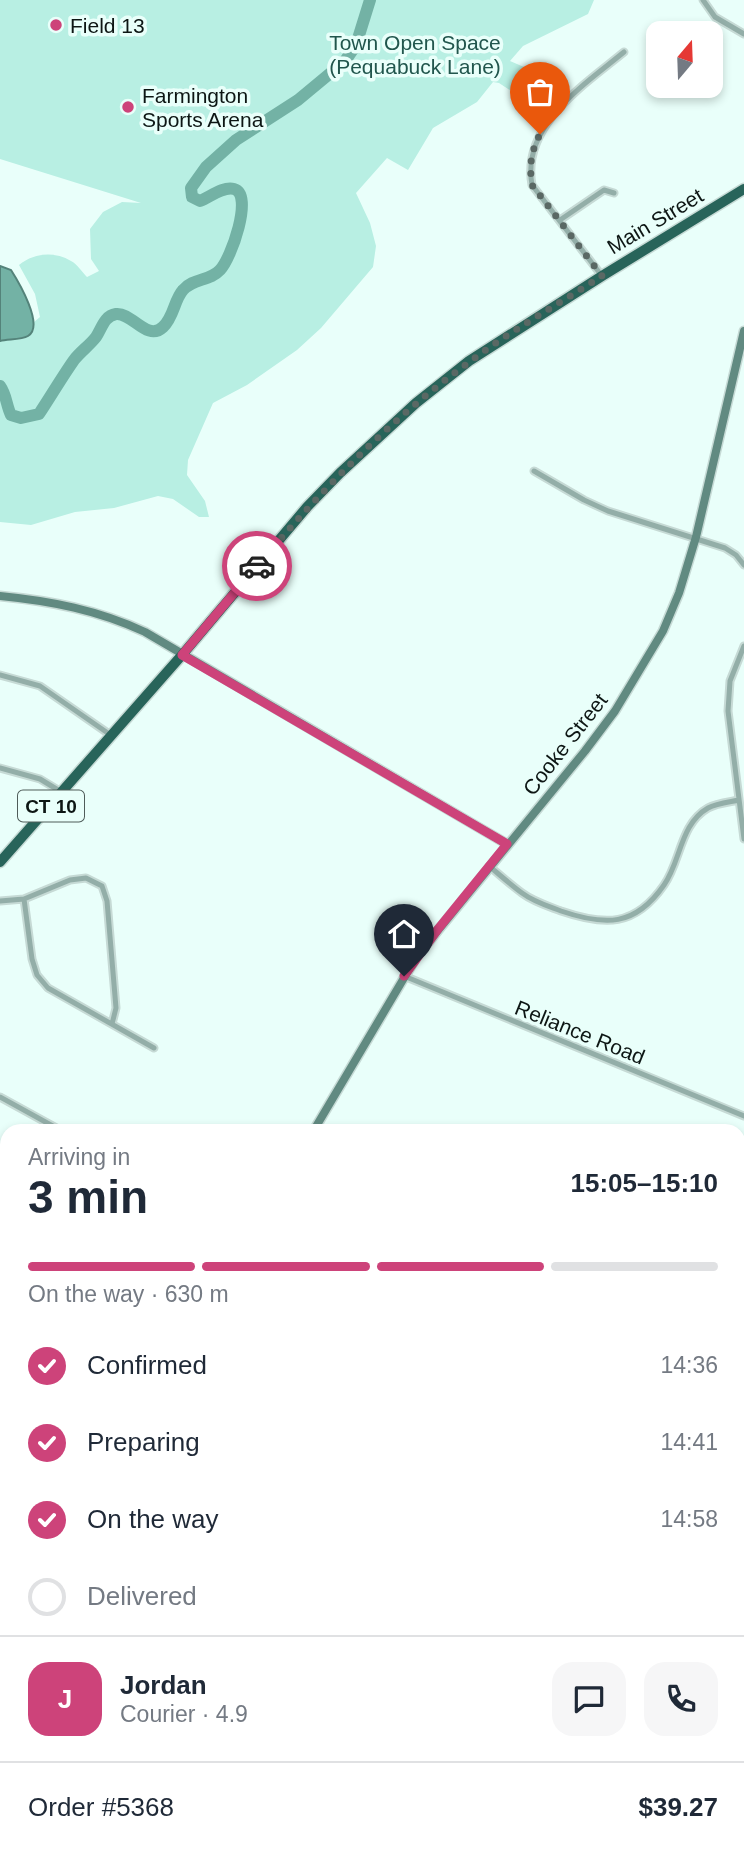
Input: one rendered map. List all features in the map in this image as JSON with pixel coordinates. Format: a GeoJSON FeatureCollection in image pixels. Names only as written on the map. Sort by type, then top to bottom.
{"type":"FeatureCollection","features":[{"type":"Feature","properties":{"kind":"highway","name":"Main Street"},"geometry":{"type":"LineString","coordinates":[[182,655],[307,507],[340,472],[416,403],[470,361],[744,189]]}},
{"type":"Feature","properties":{"kind":"highway","name":"CT 10"},"geometry":{"type":"LineString","coordinates":[[0,862],[182,655]]}},
{"type":"Feature","properties":{"kind":"main road","name":"Cooke Street"},"geometry":{"type":"LineString","coordinates":[[318,1124],[404,976],[438,929],[585,751],[615,711],[643,665],[674,607],[696,537],[744,331]]}},
{"type":"Feature","properties":{"kind":"main road"},"geometry":{"type":"LineString","coordinates":[[0,596],[42,600],[92,612],[157,638],[507,844]]}},
{"type":"Feature","properties":{"kind":"street"},"geometry":{"type":"LineString","coordinates":[[703,0],[715,17],[744,34]]}},
{"type":"Feature","properties":{"kind":"street"},"geometry":{"type":"LineString","coordinates":[[602,276],[532,185],[529,170],[532,150],[540,134],[572,94],[624,52]]}},
{"type":"Feature","properties":{"kind":"street"},"geometry":{"type":"LineString","coordinates":[[561,220],[604,190],[614,192]]}},
{"type":"Feature","properties":{"kind":"street"},"geometry":{"type":"LineString","coordinates":[[534,471],[608,511],[725,548],[736,555],[744,565]]}},
{"type":"Feature","properties":{"kind":"street"},"geometry":{"type":"LineString","coordinates":[[744,646],[730,681],[728,711],[744,839]]}},
{"type":"Feature","properties":{"kind":"street"},"geometry":{"type":"LineString","coordinates":[[0,675],[40,686],[112,736]]}},
{"type":"Feature","properties":{"kind":"street"},"geometry":{"type":"LineString","coordinates":[[0,768],[40,779],[63,793]]}},
{"type":"Feature","properties":{"kind":"street"},"geometry":{"type":"LineString","coordinates":[[489,866],[522,894],[537,902],[585,919],[611,921],[631,915],[651,901],[665,883],[693,821],[709,807],[739,800]]}},
{"type":"Feature","properties":{"kind":"street"},"geometry":{"type":"LineString","coordinates":[[0,901],[24,899],[70,880],[86,878],[102,886],[110,927],[116,1008],[112,1024]]}},
{"type":"Feature","properties":{"kind":"street"},"geometry":{"type":"LineString","coordinates":[[24,899],[32,959],[37,975],[48,988],[155,1048]]}},
{"type":"Feature","properties":{"kind":"street","name":"Reliance Road"},"geometry":{"type":"LineString","coordinates":[[404,976],[744,1116]]}},
{"type":"Feature","properties":{"kind":"street"},"geometry":{"type":"LineString","coordinates":[[0,1097],[49,1124]]}},
{"type":"Feature","properties":{"kind":"green space","name":"Town Open Space (Pequabuck Lane)"},"geometry":{"type":"Polygon","coordinates":[[[0,0],[594,0],[588,14],[523,46],[510,61],[524,67],[533,76],[519,96],[493,82],[477,102],[433,128],[408,170],[387,158],[356,193],[370,223],[376,246],[373,267],[321,328],[297,350],[247,385],[213,403],[188,460],[187,475],[205,501],[209,517],[199,517],[173,499],[158,496],[114,508],[75,512],[31,525],[0,522],[0,341],[32,331],[34,322],[40,317],[35,294],[19,265],[31,258],[51,255],[73,262],[87,277],[99,271],[91,259],[90,229],[103,212],[122,202],[141,203],[0,159],[0,0]]]}},
{"type":"Feature","properties":{"kind":"shaded area"},"geometry":{"type":"Polygon","coordinates":[[[0,266],[11,270],[28,303],[34,323],[28,336],[0,341],[0,266]]]}},
{"type":"Feature","properties":{"kind":"waterway"},"geometry":{"type":"LineString","coordinates":[[0,386],[11,415],[21,418],[39,414],[74,360],[96,337],[109,317],[122,315],[145,329],[157,331],[167,323],[187,286],[220,270],[230,253],[239,227],[242,202],[240,193],[230,188],[200,201],[192,197],[191,188],[206,167],[236,140],[298,100],[345,61],[356,45],[370,0]]}},
{"type":"Feature","properties":{"kind":"way so far"},"geometry":{"type":"LineString","coordinates":[[257,566],[340,472],[416,403],[470,361],[602,276],[532,185],[529,170],[532,150],[540,134]]}},
{"type":"Feature","properties":{"kind":"place","name":"Field 13"},"geometry":{"type":"Point","coordinates":[56,25]}},
{"type":"Feature","properties":{"kind":"place","name":"Farmington Sports Arena"},"geometry":{"type":"Point","coordinates":[128,107]}},
{"type":"Feature","properties":{"kind":"route"},"geometry":{"type":"LineString","coordinates":[[257,566],[182,655],[507,844],[438,929],[404,976]]}}]}
